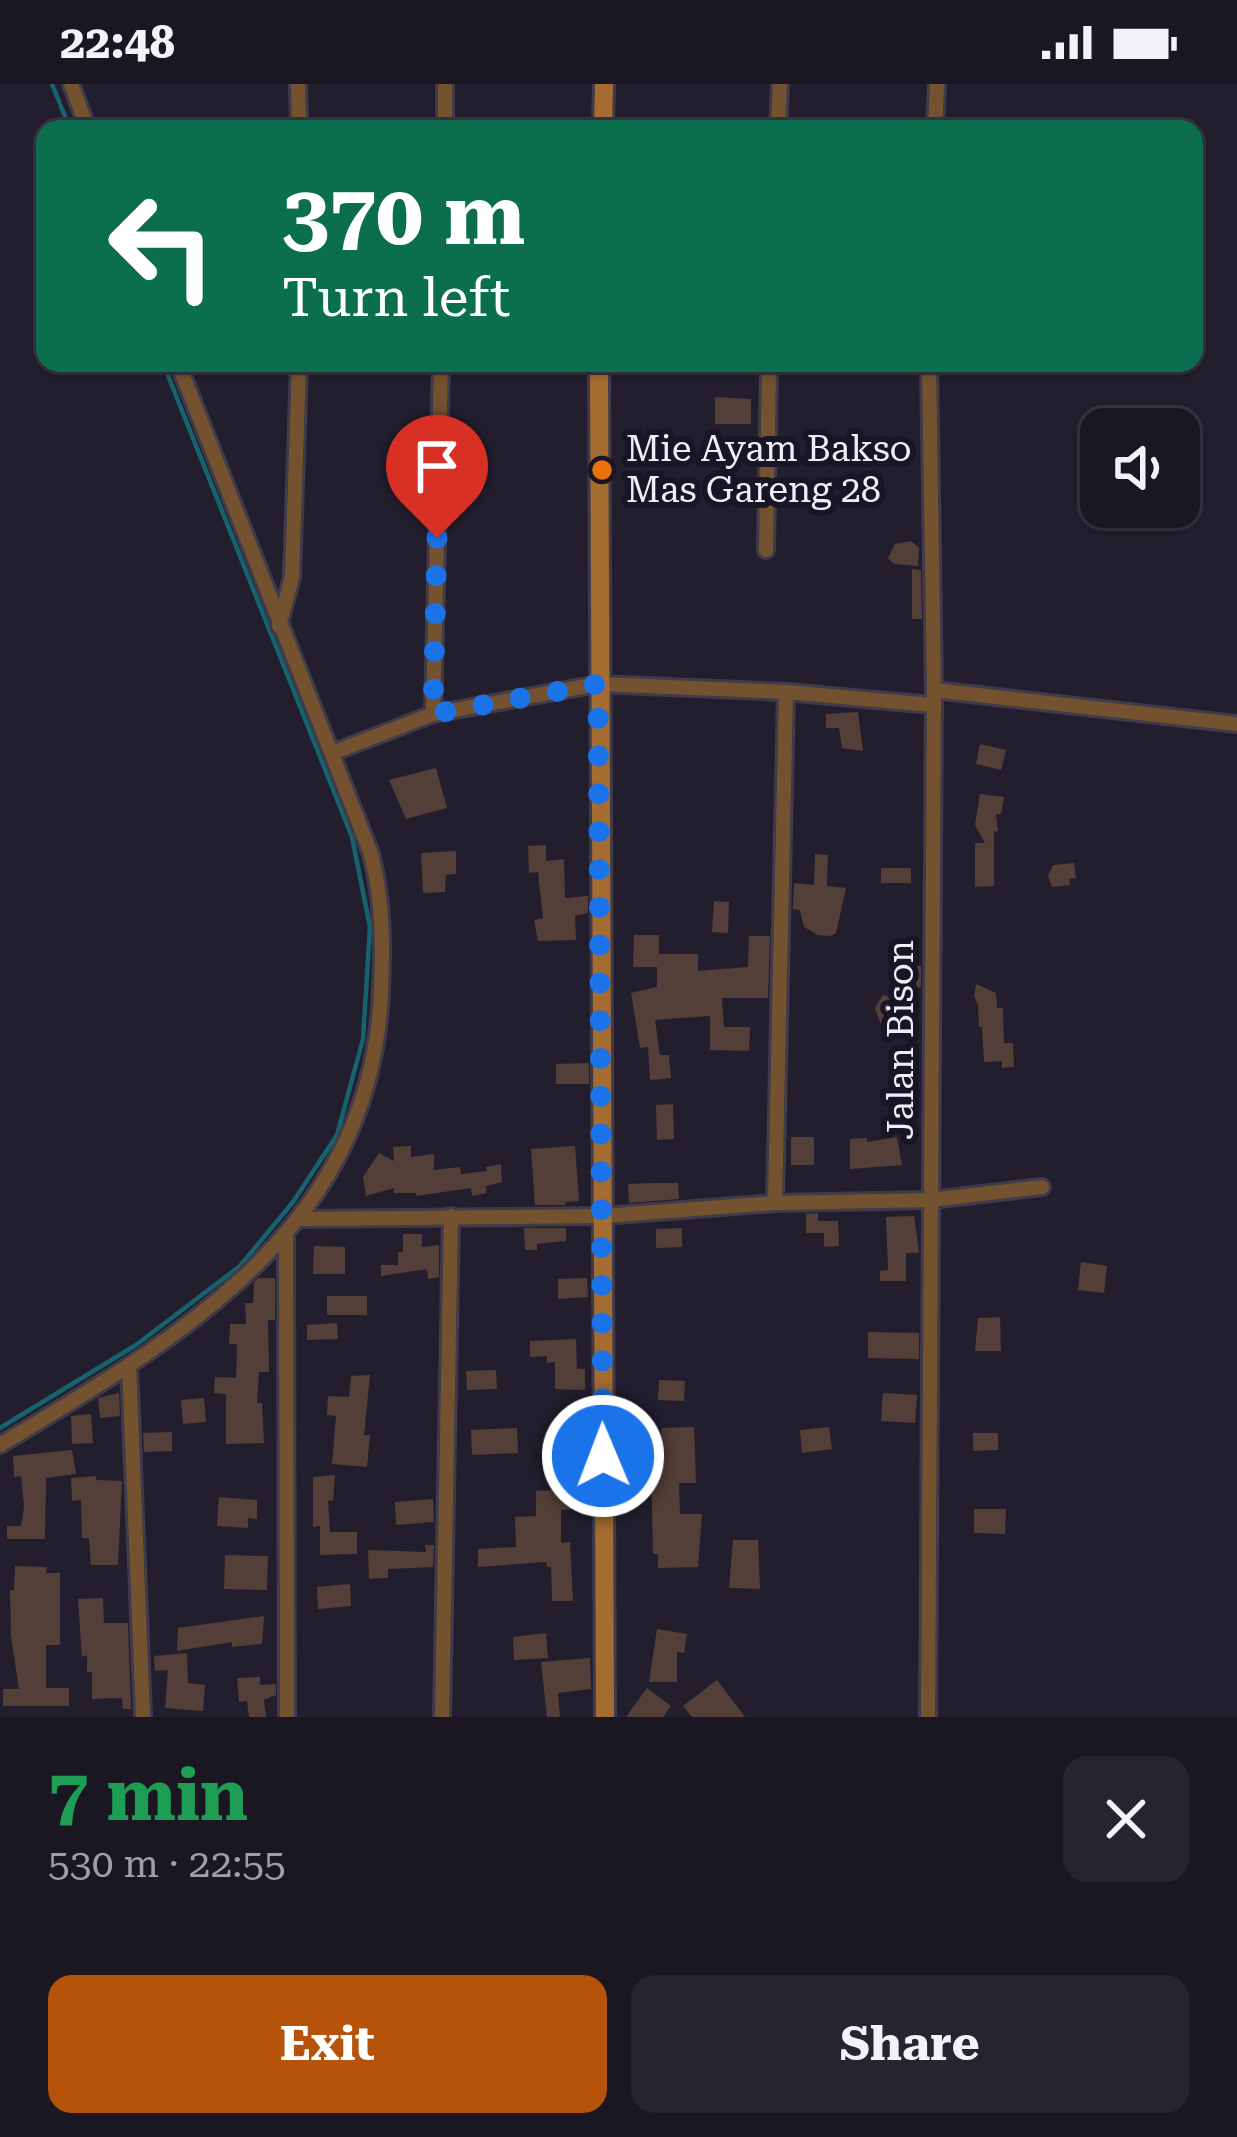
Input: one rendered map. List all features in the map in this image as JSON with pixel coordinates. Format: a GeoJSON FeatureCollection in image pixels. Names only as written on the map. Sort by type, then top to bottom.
{"type":"FeatureCollection","features":[{"type":"Feature","properties":{"kind":"main road"},"geometry":{"type":"LineString","coordinates":[[604,84],[604,120]]}},
{"type":"Feature","properties":{"kind":"main road"},"geometry":{"type":"LineString","coordinates":[[599,372],[605,1717]]}},
{"type":"Feature","properties":{"kind":"street"},"geometry":{"type":"LineString","coordinates":[[71,84],[85,120]]}},
{"type":"Feature","properties":{"kind":"street"},"geometry":{"type":"LineString","coordinates":[[298,84],[298,120]]}},
{"type":"Feature","properties":{"kind":"street"},"geometry":{"type":"LineString","coordinates":[[445,120],[446,84]]}},
{"type":"Feature","properties":{"kind":"street"},"geometry":{"type":"LineString","coordinates":[[779,120],[781,84]]}},
{"type":"Feature","properties":{"kind":"street"},"geometry":{"type":"LineString","coordinates":[[935,120],[937,84]]}},
{"type":"Feature","properties":{"kind":"street"},"geometry":{"type":"LineString","coordinates":[[0,1444],[129,1365],[228,1294],[286,1237],[335,1165],[354,1127],[380,1030],[382,898],[371,854],[181,372]]}},
{"type":"Feature","properties":{"kind":"street"},"geometry":{"type":"LineString","coordinates":[[279,626],[292,577],[299,372]]}},
{"type":"Feature","properties":{"kind":"street"},"geometry":{"type":"LineString","coordinates":[[433,714],[441,372]]}},
{"type":"Feature","properties":{"kind":"street"},"geometry":{"type":"LineString","coordinates":[[766,550],[769,372]]}},
{"type":"Feature","properties":{"kind":"street","name":"Jalan Bison"},"geometry":{"type":"LineString","coordinates":[[928,1717],[933,697],[929,372]]}},
{"type":"Feature","properties":{"kind":"street"},"geometry":{"type":"LineString","coordinates":[[332,753],[433,714],[598,684],[933,697],[1237,724]]}},
{"type":"Feature","properties":{"kind":"street"},"geometry":{"type":"LineString","coordinates":[[775,1203],[786,692]]}},
{"type":"Feature","properties":{"kind":"street"},"geometry":{"type":"LineString","coordinates":[[301,1219],[603,1216],[775,1203],[931,1200],[1042,1187]]}},
{"type":"Feature","properties":{"kind":"street"},"geometry":{"type":"LineString","coordinates":[[442,1717],[451,1216]]}},
{"type":"Feature","properties":{"kind":"street"},"geometry":{"type":"LineString","coordinates":[[286,1237],[287,1717]]}},
{"type":"Feature","properties":{"kind":"street"},"geometry":{"type":"LineString","coordinates":[[129,1365],[143,1717]]}},
{"type":"Feature","properties":{"kind":"building"},"geometry":{"type":"Polygon","coordinates":[[[715,397],[751,399],[751,424],[715,424],[715,397]]]}},
{"type":"Feature","properties":{"kind":"building"},"geometry":{"type":"Polygon","coordinates":[[[911,541],[919,548],[918,566],[894,564],[888,558],[895,544],[911,541]]]}},
{"type":"Feature","properties":{"kind":"building"},"geometry":{"type":"Polygon","coordinates":[[[912,569],[921,570],[922,619],[912,619],[912,569]]]}},
{"type":"Feature","properties":{"kind":"building"},"geometry":{"type":"Polygon","coordinates":[[[858,712],[863,751],[842,748],[839,728],[826,728],[826,714],[858,712]]]}},
{"type":"Feature","properties":{"kind":"building"},"geometry":{"type":"Polygon","coordinates":[[[980,744],[1006,750],[1001,770],[976,764],[980,744]]]}},
{"type":"Feature","properties":{"kind":"building"},"geometry":{"type":"Polygon","coordinates":[[[436,768],[447,808],[406,819],[389,780],[436,768]]]}},
{"type":"Feature","properties":{"kind":"building"},"geometry":{"type":"Polygon","coordinates":[[[980,794],[1004,797],[1001,814],[996,814],[998,832],[994,831],[994,886],[975,887],[975,843],[985,843],[975,825],[980,794]]]}},
{"type":"Feature","properties":{"kind":"building"},"geometry":{"type":"Polygon","coordinates":[[[546,845],[546,861],[564,859],[565,898],[588,896],[588,913],[575,916],[576,940],[538,941],[534,920],[543,918],[538,872],[529,873],[528,846],[546,845]]]}},
{"type":"Feature","properties":{"kind":"building"},"geometry":{"type":"Polygon","coordinates":[[[456,851],[456,874],[446,875],[445,892],[423,893],[421,853],[456,851]]]}},
{"type":"Feature","properties":{"kind":"building"},"geometry":{"type":"Polygon","coordinates":[[[815,854],[828,855],[827,886],[846,888],[836,933],[831,936],[804,927],[800,910],[793,909],[794,883],[814,885],[815,854]]]}},
{"type":"Feature","properties":{"kind":"building"},"geometry":{"type":"Polygon","coordinates":[[[1074,863],[1076,878],[1069,879],[1070,885],[1052,887],[1048,876],[1053,865],[1074,863]]]}},
{"type":"Feature","properties":{"kind":"building"},"geometry":{"type":"Polygon","coordinates":[[[881,868],[911,868],[911,883],[881,883],[881,868]]]}},
{"type":"Feature","properties":{"kind":"building"},"geometry":{"type":"Polygon","coordinates":[[[714,901],[729,902],[728,933],[712,932],[714,901]]]}},
{"type":"Feature","properties":{"kind":"building"},"geometry":{"type":"Polygon","coordinates":[[[634,935],[659,935],[659,954],[698,954],[698,971],[748,967],[749,936],[770,936],[768,998],[722,998],[724,1027],[750,1027],[749,1051],[710,1050],[710,1016],[655,1020],[660,1055],[669,1055],[671,1078],[650,1080],[648,1047],[640,1048],[631,993],[657,987],[657,967],[633,967],[634,935]]]}},
{"type":"Feature","properties":{"kind":"building"},"geometry":{"type":"Polygon","coordinates":[[[907,964],[921,966],[921,986],[905,1001],[916,1004],[909,1016],[912,1029],[887,1018],[882,1028],[875,1008],[883,995],[897,999],[897,974],[907,964]]]}},
{"type":"Feature","properties":{"kind":"building"},"geometry":{"type":"Polygon","coordinates":[[[976,984],[996,993],[997,1008],[1003,1008],[1004,1043],[1013,1043],[1014,1067],[1002,1068],[1002,1061],[984,1062],[976,984]]]}},
{"type":"Feature","properties":{"kind":"building"},"geometry":{"type":"Polygon","coordinates":[[[589,1063],[589,1084],[556,1084],[556,1064],[589,1063]]]}},
{"type":"Feature","properties":{"kind":"building"},"geometry":{"type":"Polygon","coordinates":[[[673,1104],[674,1139],[657,1140],[656,1105],[673,1104]]]}},
{"type":"Feature","properties":{"kind":"building"},"geometry":{"type":"Polygon","coordinates":[[[791,1137],[814,1137],[814,1165],[791,1165],[791,1137]]]}},
{"type":"Feature","properties":{"kind":"building"},"geometry":{"type":"Polygon","coordinates":[[[897,1137],[902,1165],[850,1169],[850,1139],[867,1138],[867,1142],[897,1137]]]}},
{"type":"Feature","properties":{"kind":"building"},"geometry":{"type":"Polygon","coordinates":[[[411,1146],[411,1157],[434,1154],[434,1170],[460,1167],[461,1174],[501,1164],[502,1182],[472,1196],[471,1188],[416,1196],[394,1193],[394,1188],[366,1196],[363,1177],[379,1153],[394,1161],[393,1147],[411,1146]]]}},
{"type":"Feature","properties":{"kind":"building"},"geometry":{"type":"Polygon","coordinates":[[[575,1146],[579,1201],[535,1205],[531,1149],[575,1146]]]}},
{"type":"Feature","properties":{"kind":"building"},"geometry":{"type":"Polygon","coordinates":[[[678,1183],[679,1199],[629,1203],[628,1184],[678,1183]]]}},
{"type":"Feature","properties":{"kind":"building"},"geometry":{"type":"Polygon","coordinates":[[[818,1213],[818,1221],[838,1221],[839,1246],[824,1247],[824,1233],[806,1233],[806,1214],[818,1213]]]}},
{"type":"Feature","properties":{"kind":"building"},"geometry":{"type":"Polygon","coordinates":[[[914,1216],[919,1253],[906,1253],[906,1281],[880,1281],[880,1271],[888,1270],[886,1217],[914,1216]]]}},
{"type":"Feature","properties":{"kind":"building"},"geometry":{"type":"Polygon","coordinates":[[[524,1228],[566,1228],[566,1241],[525,1250],[524,1228]]]}},
{"type":"Feature","properties":{"kind":"building"},"geometry":{"type":"Polygon","coordinates":[[[682,1228],[682,1247],[656,1248],[656,1229],[682,1228]]]}},
{"type":"Feature","properties":{"kind":"building"},"geometry":{"type":"Polygon","coordinates":[[[403,1234],[422,1234],[422,1247],[439,1245],[439,1277],[428,1279],[427,1269],[381,1276],[381,1265],[398,1265],[403,1234]]]}},
{"type":"Feature","properties":{"kind":"building"},"geometry":{"type":"Polygon","coordinates":[[[314,1246],[345,1247],[345,1274],[313,1274],[314,1246]]]}},
{"type":"Feature","properties":{"kind":"building"},"geometry":{"type":"Polygon","coordinates":[[[1081,1262],[1107,1266],[1104,1293],[1078,1290],[1081,1262]]]}},
{"type":"Feature","properties":{"kind":"building"},"geometry":{"type":"Polygon","coordinates":[[[258,1278],[275,1278],[275,1320],[268,1320],[269,1372],[259,1372],[257,1403],[262,1403],[264,1443],[226,1444],[226,1394],[214,1393],[215,1377],[236,1378],[237,1344],[229,1344],[230,1324],[246,1324],[245,1303],[253,1303],[258,1278]]]}},
{"type":"Feature","properties":{"kind":"building"},"geometry":{"type":"Polygon","coordinates":[[[587,1278],[588,1297],[558,1299],[558,1279],[587,1278]]]}},
{"type":"Feature","properties":{"kind":"building"},"geometry":{"type":"Polygon","coordinates":[[[327,1296],[367,1296],[367,1315],[327,1315],[327,1296]]]}},
{"type":"Feature","properties":{"kind":"building"},"geometry":{"type":"Polygon","coordinates":[[[1000,1317],[1001,1351],[975,1351],[978,1318],[1000,1317]]]}},
{"type":"Feature","properties":{"kind":"building"},"geometry":{"type":"Polygon","coordinates":[[[337,1323],[338,1339],[307,1340],[307,1325],[337,1323]]]}},
{"type":"Feature","properties":{"kind":"building"},"geometry":{"type":"Polygon","coordinates":[[[868,1332],[919,1333],[919,1359],[868,1358],[868,1332]]]}},
{"type":"Feature","properties":{"kind":"building"},"geometry":{"type":"Polygon","coordinates":[[[576,1339],[577,1369],[585,1369],[585,1390],[555,1389],[555,1362],[547,1363],[547,1356],[530,1357],[530,1341],[576,1339]]]}},
{"type":"Feature","properties":{"kind":"building"},"geometry":{"type":"Polygon","coordinates":[[[496,1370],[497,1389],[467,1390],[466,1371],[496,1370]]]}},
{"type":"Feature","properties":{"kind":"building"},"geometry":{"type":"Polygon","coordinates":[[[370,1375],[364,1435],[370,1435],[367,1467],[332,1464],[336,1416],[327,1415],[328,1396],[349,1397],[351,1376],[370,1375]]]}},
{"type":"Feature","properties":{"kind":"building"},"geometry":{"type":"Polygon","coordinates":[[[659,1380],[685,1381],[684,1401],[658,1400],[659,1380]]]}},
{"type":"Feature","properties":{"kind":"building"},"geometry":{"type":"Polygon","coordinates":[[[119,1393],[120,1416],[100,1418],[98,1398],[119,1393]]]}},
{"type":"Feature","properties":{"kind":"building"},"geometry":{"type":"Polygon","coordinates":[[[883,1393],[917,1395],[915,1423],[881,1421],[883,1393]]]}},
{"type":"Feature","properties":{"kind":"building"},"geometry":{"type":"Polygon","coordinates":[[[204,1398],[206,1422],[183,1424],[181,1400],[204,1398]]]}},
{"type":"Feature","properties":{"kind":"building"},"geometry":{"type":"Polygon","coordinates":[[[91,1414],[93,1443],[72,1444],[71,1416],[91,1414]]]}},
{"type":"Feature","properties":{"kind":"building"},"geometry":{"type":"Polygon","coordinates":[[[694,1427],[696,1483],[679,1483],[680,1514],[702,1514],[698,1567],[658,1568],[658,1554],[653,1554],[651,1465],[663,1464],[661,1428],[694,1427]]]}},
{"type":"Feature","properties":{"kind":"building"},"geometry":{"type":"Polygon","coordinates":[[[829,1427],[832,1449],[802,1453],[800,1430],[829,1427]]]}},
{"type":"Feature","properties":{"kind":"building"},"geometry":{"type":"Polygon","coordinates":[[[517,1428],[518,1453],[472,1455],[471,1430],[517,1428]]]}},
{"type":"Feature","properties":{"kind":"building"},"geometry":{"type":"Polygon","coordinates":[[[172,1432],[172,1451],[144,1452],[143,1433],[172,1432]]]}},
{"type":"Feature","properties":{"kind":"building"},"geometry":{"type":"Polygon","coordinates":[[[973,1433],[998,1433],[998,1450],[973,1451],[973,1433]]]}},
{"type":"Feature","properties":{"kind":"building"},"geometry":{"type":"Polygon","coordinates":[[[72,1450],[76,1474],[46,1478],[45,1539],[7,1539],[7,1526],[21,1526],[24,1507],[21,1476],[14,1477],[13,1456],[72,1450]]]}},
{"type":"Feature","properties":{"kind":"building"},"geometry":{"type":"Polygon","coordinates":[[[335,1475],[333,1500],[328,1501],[330,1532],[357,1532],[357,1554],[320,1555],[320,1526],[313,1527],[313,1477],[335,1475]]]}},
{"type":"Feature","properties":{"kind":"building"},"geometry":{"type":"Polygon","coordinates":[[[96,1476],[96,1480],[122,1481],[118,1565],[91,1565],[89,1538],[82,1538],[81,1500],[72,1501],[71,1478],[96,1476]]]}},
{"type":"Feature","properties":{"kind":"building"},"geometry":{"type":"Polygon","coordinates":[[[571,1489],[572,1509],[561,1510],[561,1543],[570,1542],[573,1601],[552,1601],[551,1567],[546,1562],[478,1567],[478,1549],[516,1547],[515,1517],[536,1516],[536,1491],[571,1489]]]}},
{"type":"Feature","properties":{"kind":"building"},"geometry":{"type":"Polygon","coordinates":[[[219,1497],[257,1500],[257,1519],[248,1518],[248,1528],[217,1526],[219,1497]]]}},
{"type":"Feature","properties":{"kind":"building"},"geometry":{"type":"Polygon","coordinates":[[[433,1499],[434,1522],[396,1525],[395,1502],[433,1499]]]}},
{"type":"Feature","properties":{"kind":"building"},"geometry":{"type":"Polygon","coordinates":[[[974,1509],[1006,1509],[1005,1534],[974,1533],[974,1509]]]}},
{"type":"Feature","properties":{"kind":"building"},"geometry":{"type":"Polygon","coordinates":[[[733,1540],[758,1540],[760,1589],[729,1588],[733,1540]]]}},
{"type":"Feature","properties":{"kind":"building"},"geometry":{"type":"Polygon","coordinates":[[[425,1545],[434,1545],[433,1567],[388,1569],[388,1578],[369,1579],[368,1550],[426,1552],[425,1545]]]}},
{"type":"Feature","properties":{"kind":"building"},"geometry":{"type":"Polygon","coordinates":[[[225,1555],[268,1556],[267,1590],[224,1589],[225,1555]]]}},
{"type":"Feature","properties":{"kind":"building"},"geometry":{"type":"Polygon","coordinates":[[[15,1566],[47,1567],[46,1573],[60,1573],[60,1645],[46,1645],[46,1688],[69,1688],[69,1706],[3,1706],[3,1689],[19,1689],[11,1636],[10,1590],[14,1590],[15,1566]]]}},
{"type":"Feature","properties":{"kind":"building"},"geometry":{"type":"Polygon","coordinates":[[[350,1584],[351,1606],[318,1609],[317,1587],[350,1584]]]}},
{"type":"Feature","properties":{"kind":"building"},"geometry":{"type":"Polygon","coordinates":[[[103,1598],[104,1623],[128,1623],[131,1709],[123,1709],[122,1698],[92,1699],[92,1672],[87,1672],[87,1655],[82,1657],[78,1599],[103,1598]]]}},
{"type":"Feature","properties":{"kind":"building"},"geometry":{"type":"Polygon","coordinates":[[[264,1616],[262,1644],[232,1647],[232,1642],[177,1651],[178,1628],[264,1616]]]}},
{"type":"Feature","properties":{"kind":"building"},"geometry":{"type":"Polygon","coordinates":[[[657,1629],[687,1634],[684,1653],[677,1652],[677,1682],[649,1682],[657,1629]]]}},
{"type":"Feature","properties":{"kind":"building"},"geometry":{"type":"Polygon","coordinates":[[[546,1633],[548,1658],[514,1660],[513,1637],[546,1633]]]}},
{"type":"Feature","properties":{"kind":"building"},"geometry":{"type":"Polygon","coordinates":[[[187,1653],[188,1683],[205,1685],[203,1711],[165,1708],[168,1670],[155,1671],[154,1656],[187,1653]]]}},
{"type":"Feature","properties":{"kind":"building"},"geometry":{"type":"Polygon","coordinates":[[[590,1658],[591,1689],[558,1693],[560,1717],[547,1717],[541,1662],[590,1658]]]}},
{"type":"Feature","properties":{"kind":"building"},"geometry":{"type":"Polygon","coordinates":[[[260,1677],[260,1685],[276,1684],[276,1695],[264,1700],[266,1717],[249,1717],[247,1701],[239,1702],[237,1678],[260,1677]]]}},
{"type":"Feature","properties":{"kind":"building"},"geometry":{"type":"Polygon","coordinates":[[[717,1680],[745,1717],[692,1717],[683,1706],[717,1680]]]}},
{"type":"Feature","properties":{"kind":"building"},"geometry":{"type":"Polygon","coordinates":[[[647,1688],[671,1706],[663,1717],[626,1717],[647,1688]]]}},
{"type":"Feature","properties":{"kind":"waterway"},"geometry":{"type":"LineString","coordinates":[[52,84],[66,120]]}},
{"type":"Feature","properties":{"kind":"waterway"},"geometry":{"type":"LineString","coordinates":[[0,1428],[136,1345],[240,1266],[293,1202],[337,1135],[363,1039],[370,927],[352,837],[167,372]]}},
{"type":"Feature","properties":{"kind":"place","name":"Mie Ayam Bakso Mas Gareng 28"},"geometry":{"type":"Point","coordinates":[602,470]}},
{"type":"Feature","properties":{"kind":"route"},"geometry":{"type":"LineString","coordinates":[[437,538],[433,714],[598,684],[603,1456]]}}]}
